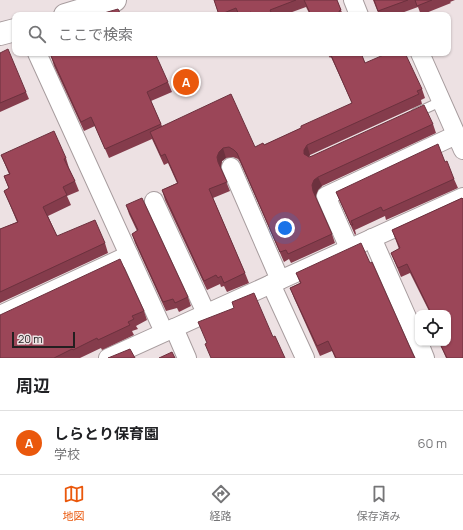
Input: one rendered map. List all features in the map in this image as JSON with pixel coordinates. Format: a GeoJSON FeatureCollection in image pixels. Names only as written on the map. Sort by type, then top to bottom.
{"type":"FeatureCollection","features":[{"type":"Feature","properties":{"kind":"street"},"geometry":{"type":"LineString","coordinates":[[75,12],[115,0]]}},
{"type":"Feature","properties":{"kind":"street"},"geometry":{"type":"LineString","coordinates":[[353,0],[358,12]]}},
{"type":"Feature","properties":{"kind":"street"},"geometry":{"type":"LineString","coordinates":[[0,34],[12,31]]}},
{"type":"Feature","properties":{"kind":"street"},"geometry":{"type":"LineString","coordinates":[[38,56],[129,255],[169,330],[187,358]]}},
{"type":"Feature","properties":{"kind":"street"},"geometry":{"type":"LineString","coordinates":[[349,248],[326,196],[460,142],[421,56]]}},
{"type":"Feature","properties":{"kind":"street"},"geometry":{"type":"LineString","coordinates":[[231,167],[305,358]]}},
{"type":"Feature","properties":{"kind":"street"},"geometry":{"type":"LineString","coordinates":[[108,358],[463,196]]}},
{"type":"Feature","properties":{"kind":"street"},"geometry":{"type":"LineString","coordinates":[[154,200],[206,313]]}},
{"type":"Feature","properties":{"kind":"street"},"geometry":{"type":"LineString","coordinates":[[372,238],[415,335]]}},
{"type":"Feature","properties":{"kind":"street"},"geometry":{"type":"LineString","coordinates":[[0,315],[129,255]]}},
{"type":"Feature","properties":{"kind":"street"},"geometry":{"type":"LineString","coordinates":[[420,346],[425,358]]}},
{"type":"Feature","properties":{"kind":"lane"},"geometry":{"type":"LineString","coordinates":[[406,118],[442,101]]}},
{"type":"Feature","properties":{"kind":"building"},"geometry":{"type":"Polygon","coordinates":[[[214,0],[296,0],[270,10],[271,12],[238,12],[236,8],[226,12],[218,12],[214,0]]]}},
{"type":"Feature","properties":{"kind":"building"},"geometry":{"type":"Polygon","coordinates":[[[304,0],[337,0],[341,10],[339,12],[310,12],[304,0]]]}},
{"type":"Feature","properties":{"kind":"building"},"geometry":{"type":"Polygon","coordinates":[[[374,0],[408,0],[378,11],[374,0]]]}},
{"type":"Feature","properties":{"kind":"building"},"geometry":{"type":"Polygon","coordinates":[[[415,0],[432,0],[417,6],[415,0]]]}},
{"type":"Feature","properties":{"kind":"building"},"geometry":{"type":"Polygon","coordinates":[[[118,9],[120,12],[108,12],[118,9]]]}},
{"type":"Feature","properties":{"kind":"building"},"geometry":{"type":"Polygon","coordinates":[[[8,49],[26,92],[0,103],[0,53],[8,49]]]}},
{"type":"Feature","properties":{"kind":"building"},"geometry":{"type":"Polygon","coordinates":[[[51,56],[156,56],[168,82],[147,92],[161,124],[105,149],[91,117],[81,122],[51,56]]]}},
{"type":"Feature","properties":{"kind":"building"},"geometry":{"type":"Polygon","coordinates":[[[331,56],[362,56],[365,63],[381,56],[406,56],[422,89],[417,91],[419,94],[307,145],[304,150],[304,154],[309,157],[312,156],[424,105],[433,124],[314,180],[312,185],[313,191],[332,234],[288,254],[286,250],[280,252],[237,153],[229,147],[223,148],[217,157],[227,182],[209,189],[245,273],[224,283],[221,276],[218,278],[216,275],[204,281],[162,190],[178,183],[165,154],[161,156],[150,132],[231,94],[255,147],[263,143],[264,145],[301,128],[301,126],[352,103],[331,56]]]}},
{"type":"Feature","properties":{"kind":"building"},"geometry":{"type":"Polygon","coordinates":[[[54,131],[66,158],[64,159],[75,181],[63,187],[67,195],[43,207],[57,236],[95,220],[105,243],[0,292],[0,229],[18,222],[4,191],[9,188],[4,176],[10,174],[1,155],[54,131]]]}},
{"type":"Feature","properties":{"kind":"building"},"geometry":{"type":"Polygon","coordinates":[[[438,144],[454,179],[383,211],[381,207],[351,221],[353,225],[351,225],[336,192],[438,144]]]}},
{"type":"Feature","properties":{"kind":"building"},"geometry":{"type":"Polygon","coordinates":[[[142,198],[188,297],[175,303],[173,299],[163,302],[132,234],[138,230],[126,205],[142,198]]]}},
{"type":"Feature","properties":{"kind":"building"},"geometry":{"type":"Polygon","coordinates":[[[462,198],[463,199],[463,358],[447,358],[441,346],[451,346],[451,310],[430,310],[407,264],[398,268],[391,253],[400,248],[392,230],[462,198]]]}},
{"type":"Feature","properties":{"kind":"building"},"geometry":{"type":"Polygon","coordinates":[[[361,243],[370,263],[372,262],[415,358],[336,358],[328,341],[317,346],[290,288],[301,283],[296,273],[361,243]]]}},
{"type":"Feature","properties":{"kind":"building"},"geometry":{"type":"Polygon","coordinates":[[[120,259],[144,311],[132,316],[134,319],[128,322],[130,325],[98,340],[97,338],[54,358],[0,358],[0,315],[120,259]]]}},
{"type":"Feature","properties":{"kind":"building"},"geometry":{"type":"Polygon","coordinates":[[[254,293],[273,337],[275,336],[285,358],[211,358],[205,344],[207,343],[198,322],[234,308],[232,302],[254,293]]]}},
{"type":"Feature","properties":{"kind":"building"},"geometry":{"type":"Polygon","coordinates":[[[130,349],[135,358],[108,358],[130,349]]]}},
{"type":"Feature","properties":{"kind":"building"},"geometry":{"type":"Polygon","coordinates":[[[172,352],[175,358],[159,358],[172,352]]]}},
{"type":"Feature","properties":{"kind":"place","name":"しらとり保育園"},"geometry":{"type":"Point","coordinates":[186,82]}}]}
